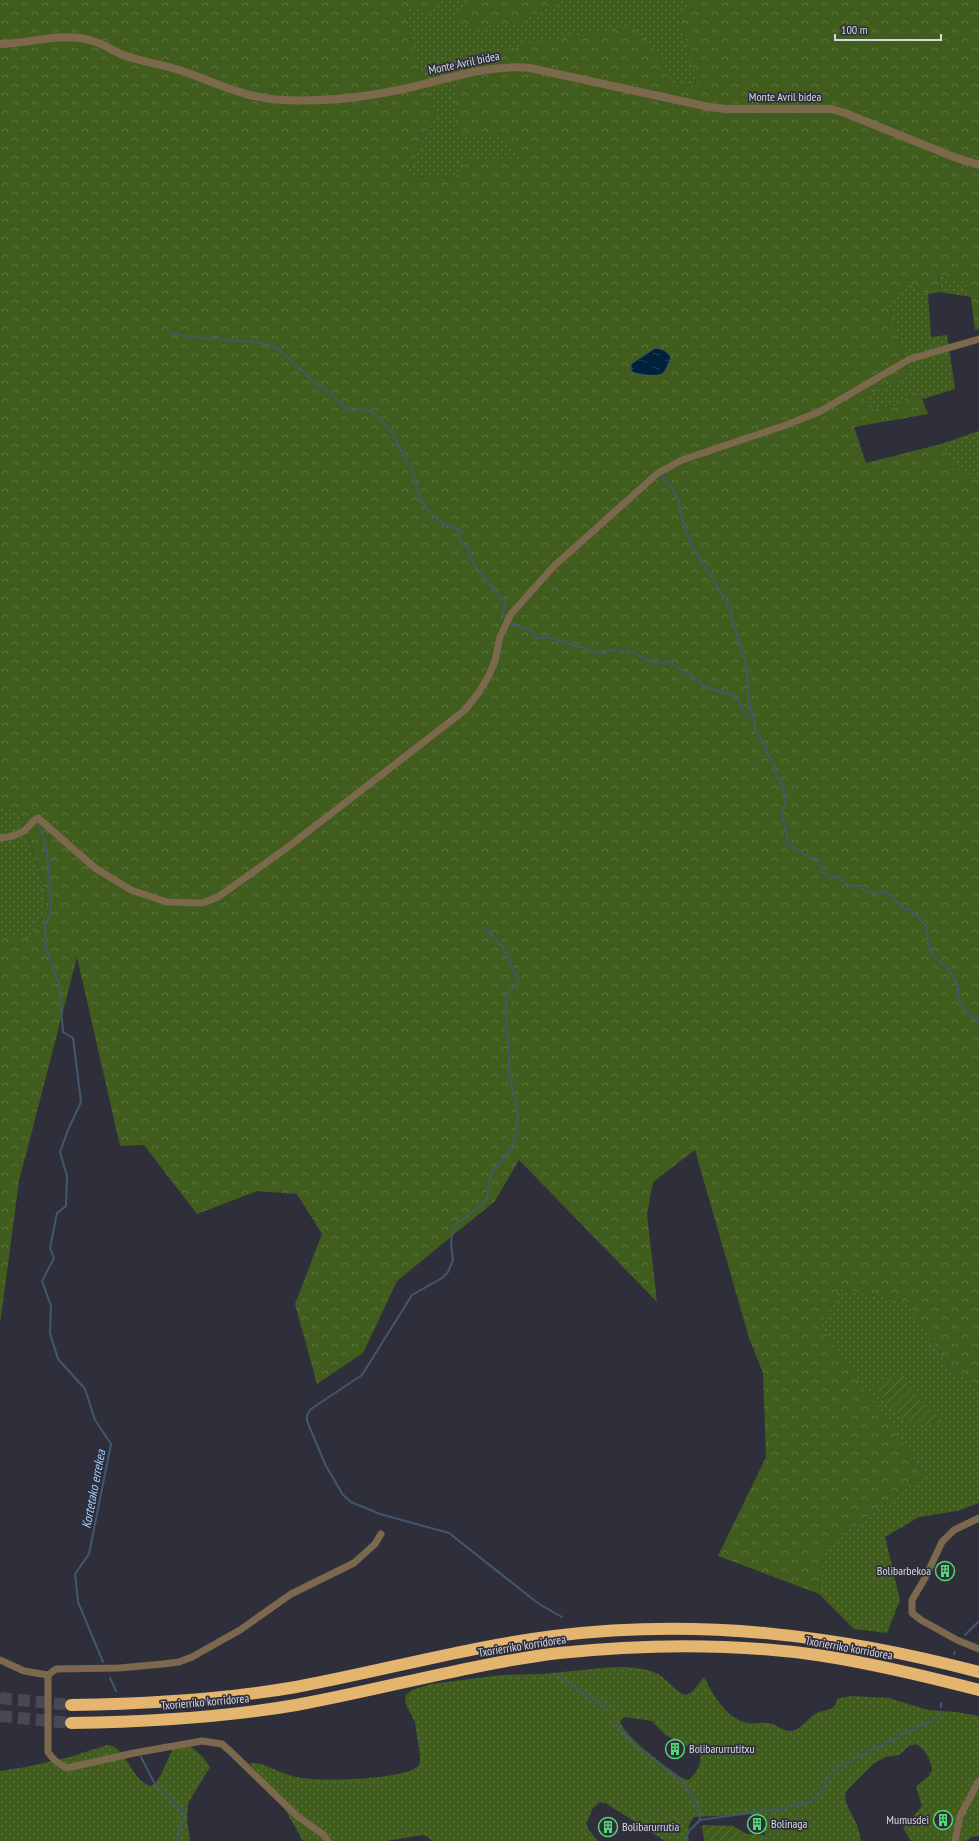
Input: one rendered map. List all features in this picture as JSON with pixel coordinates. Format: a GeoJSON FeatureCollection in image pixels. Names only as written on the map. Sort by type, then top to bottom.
{"type":"FeatureCollection","features":[{"type":"Feature","properties":{"kind":"highway","name":"Txorierriko korridorea"},"geometry":{"type":"LineString","coordinates":[[71,1705],[141,1704],[240,1696],[319,1683],[502,1644],[603,1631],[649,1629],[748,1631],[818,1638],[890,1650],[979,1672]]}},
{"type":"Feature","properties":{"kind":"highway","name":"Txorierriko korridorea"},"geometry":{"type":"LineString","coordinates":[[71,1722],[163,1720],[242,1713],[310,1702],[504,1661],[604,1649],[657,1646],[747,1648],[815,1655],[893,1669],[979,1690]]}},
{"type":"Feature","properties":{"kind":"street","name":"Monte Avril bidea"},"geometry":{"type":"LineString","coordinates":[[0,44],[62,38],[93,40],[136,59],[182,71],[249,95],[282,100],[318,100],[371,96],[476,71],[512,66],[530,68],[709,107],[727,109],[831,109],[846,113],[954,157],[979,165]]}},
{"type":"Feature","properties":{"kind":"street"},"geometry":{"type":"LineString","coordinates":[[0,838],[12,837],[29,827],[33,820],[38,818],[95,868],[131,890],[174,903],[202,903],[218,897],[288,847],[465,710],[488,677],[495,661],[500,637],[511,614],[554,566],[658,473],[682,460],[786,425],[819,412],[910,359],[979,340]]}},
{"type":"Feature","properties":{"kind":"street"},"geometry":{"type":"LineString","coordinates":[[979,1518],[954,1530],[942,1542],[925,1578],[912,1600],[912,1613],[921,1620],[957,1640],[979,1649]]}},
{"type":"Feature","properties":{"kind":"street"},"geometry":{"type":"LineString","coordinates":[[0,1660],[24,1671],[48,1675],[56,1669],[126,1668],[179,1662],[192,1657],[240,1630],[291,1594],[354,1563],[375,1544],[381,1534]]}},
{"type":"Feature","properties":{"kind":"street"},"geometry":{"type":"LineString","coordinates":[[48,1675],[48,1752],[59,1764],[67,1768],[170,1746],[202,1741],[222,1744],[291,1810],[324,1835],[328,1841]]}},
{"type":"Feature","properties":{"kind":"street"},"geometry":{"type":"LineString","coordinates":[[955,1841],[960,1816],[979,1781]]}},
{"type":"Feature","properties":{"kind":"green space"},"geometry":{"type":"Polygon","coordinates":[[[0,0],[438,0],[427,12],[405,7],[413,48],[435,114],[406,176],[455,178],[468,158],[523,158],[504,135],[454,134],[455,93],[475,59],[529,44],[633,26],[658,53],[671,86],[698,85],[679,16],[692,0],[979,0],[979,329],[975,330],[971,297],[964,281],[938,276],[940,292],[928,294],[907,283],[888,301],[909,374],[863,397],[871,409],[896,406],[912,395],[922,399],[928,414],[854,427],[866,463],[941,444],[958,471],[979,480],[979,1389],[950,1368],[907,1302],[840,1289],[820,1326],[925,1474],[824,1548],[819,1594],[718,1556],[766,1457],[763,1373],[749,1338],[695,1150],[653,1182],[647,1214],[657,1302],[519,1160],[495,1201],[397,1281],[363,1353],[317,1384],[295,1304],[322,1234],[297,1194],[257,1191],[197,1214],[144,1145],[120,1146],[77,957],[19,1181],[0,1324],[0,936],[30,939],[43,917],[46,900],[41,876],[19,813],[0,806],[0,0]]]}},
{"type":"Feature","properties":{"kind":"green space"},"geometry":{"type":"Polygon","coordinates":[[[438,0],[473,0],[455,20],[521,22],[560,0],[692,0],[679,17],[699,85],[671,86],[658,53],[504,135],[523,158],[468,158],[455,178],[406,176],[435,114],[413,48],[405,7],[427,11],[438,0]]]}},
{"type":"Feature","properties":{"kind":"green space"},"geometry":{"type":"Polygon","coordinates":[[[473,0],[560,0],[521,22],[474,28],[455,20],[473,0]]]}},
{"type":"Feature","properties":{"kind":"green space"},"geometry":{"type":"Polygon","coordinates":[[[938,276],[964,281],[971,297],[940,292],[938,276]]]}},
{"type":"Feature","properties":{"kind":"green space"},"geometry":{"type":"Polygon","coordinates":[[[907,283],[928,294],[931,337],[947,335],[955,389],[922,399],[912,395],[896,406],[870,409],[863,397],[909,374],[888,301],[907,283]]]}},
{"type":"Feature","properties":{"kind":"green space"},"geometry":{"type":"Polygon","coordinates":[[[979,431],[979,480],[977,480],[958,471],[941,444],[979,431]]]}},
{"type":"Feature","properties":{"kind":"green space"},"geometry":{"type":"Polygon","coordinates":[[[0,806],[19,813],[41,876],[44,889],[46,900],[44,914],[30,940],[0,936],[0,806]]]}},
{"type":"Feature","properties":{"kind":"green space"},"geometry":{"type":"Polygon","coordinates":[[[840,1289],[907,1302],[950,1368],[979,1389],[979,1503],[957,1511],[919,1517],[885,1537],[900,1600],[887,1633],[854,1629],[819,1594],[824,1548],[925,1474],[820,1326],[840,1289]],[[903,1375],[909,1422],[944,1421],[923,1404],[903,1375]]]}},
{"type":"Feature","properties":{"kind":"green space"},"geometry":{"type":"Polygon","coordinates":[[[903,1375],[923,1404],[944,1421],[926,1425],[909,1421],[895,1412],[873,1386],[903,1375]]]}},
{"type":"Feature","properties":{"kind":"green space"},"geometry":{"type":"Polygon","coordinates":[[[612,1667],[629,1667],[658,1674],[678,1691],[686,1695],[693,1691],[704,1677],[721,1705],[739,1720],[747,1723],[769,1723],[789,1731],[796,1730],[817,1713],[833,1708],[837,1699],[851,1696],[889,1698],[928,1710],[956,1712],[979,1716],[979,1836],[972,1837],[966,1841],[911,1841],[903,1828],[922,1806],[916,1786],[929,1776],[932,1770],[927,1755],[922,1748],[916,1744],[909,1746],[899,1755],[886,1757],[873,1764],[847,1790],[845,1799],[846,1803],[857,1825],[861,1841],[765,1841],[764,1824],[759,1815],[753,1814],[695,1817],[689,1824],[688,1841],[665,1841],[607,1804],[600,1802],[593,1808],[586,1824],[598,1841],[432,1841],[423,1835],[386,1841],[303,1841],[282,1804],[249,1763],[261,1764],[296,1777],[307,1779],[359,1779],[395,1775],[417,1767],[420,1763],[415,1722],[407,1707],[405,1699],[406,1695],[412,1690],[431,1684],[501,1675],[543,1674],[612,1667]],[[624,1717],[620,1721],[629,1735],[637,1743],[682,1778],[688,1780],[694,1775],[700,1763],[701,1759],[699,1752],[665,1735],[652,1721],[624,1717]]]}},
{"type":"Feature","properties":{"kind":"green space"},"geometry":{"type":"Polygon","coordinates":[[[107,1745],[114,1747],[119,1751],[138,1778],[150,1786],[158,1780],[175,1747],[190,1746],[203,1757],[210,1767],[188,1803],[187,1820],[190,1841],[0,1841],[0,1771],[70,1757],[107,1745]]]}},
{"type":"Feature","properties":{"kind":"green space"},"geometry":{"type":"Polygon","coordinates":[[[702,1825],[733,1826],[747,1834],[764,1835],[765,1841],[704,1841],[702,1825]]]}},
{"type":"Feature","properties":{"kind":"water"},"geometry":{"type":"Polygon","coordinates":[[[655,348],[664,351],[671,358],[662,374],[637,374],[631,371],[631,364],[655,348]]]}},
{"type":"Feature","properties":{"kind":"waterway"},"geometry":{"type":"LineString","coordinates":[[171,333],[192,337],[264,343],[277,348],[314,382],[330,392],[348,411],[367,409],[380,418],[392,433],[412,470],[420,498],[426,507],[438,521],[461,531],[460,542],[469,549],[471,560],[497,594],[506,600],[503,614],[506,620]]}},
{"type":"Feature","properties":{"kind":"waterway"},"geometry":{"type":"LineString","coordinates":[[660,475],[672,488],[678,500],[685,529],[693,548],[727,601],[746,666],[749,701],[755,724],[755,730],[765,745],[768,756],[774,764],[776,775],[784,787],[783,792],[786,801],[782,815],[787,835],[787,844],[818,862],[824,873],[829,876],[838,877],[850,886],[859,886],[869,893],[882,892],[892,896],[903,908],[913,912],[927,927],[928,945],[932,955],[948,969],[958,985],[958,998],[967,1013],[975,1018],[979,1024]]}},
{"type":"Feature","properties":{"kind":"waterway"},"geometry":{"type":"LineString","coordinates":[[510,622],[514,625],[532,631],[536,638],[547,637],[602,654],[613,650],[629,651],[637,653],[644,659],[658,664],[669,661],[688,675],[696,678],[703,686],[732,695],[737,699],[746,715],[752,717]]}},
{"type":"Feature","properties":{"kind":"waterway","name":"Kortetako errekea"},"geometry":{"type":"LineString","coordinates":[[39,826],[46,846],[49,872],[51,912],[45,925],[46,949],[59,984],[63,1032],[73,1038],[81,1102],[60,1152],[67,1176],[66,1206],[57,1213],[50,1248],[54,1258],[42,1281],[51,1306],[50,1333],[58,1359],[85,1389],[95,1420],[111,1444],[89,1554],[75,1574],[78,1602],[103,1662]]}},
{"type":"Feature","properties":{"kind":"waterway"},"geometry":{"type":"LineString","coordinates":[[485,928],[502,946],[519,982],[506,995],[509,1073],[518,1114],[517,1131],[512,1147],[506,1156],[495,1167],[490,1177],[487,1199],[481,1206],[456,1224],[452,1233],[451,1244],[453,1260],[448,1272],[442,1278],[412,1295],[362,1375],[311,1409],[307,1415],[307,1421],[326,1466],[343,1495],[351,1502],[380,1514],[449,1533],[539,1604],[562,1617]]}},
{"type":"Feature","properties":{"kind":"waterway"},"geometry":{"type":"LineString","coordinates":[[965,1635],[979,1621]]}},
{"type":"Feature","properties":{"kind":"waterway"},"geometry":{"type":"LineString","coordinates":[[559,1675],[562,1679],[608,1709]]}},
{"type":"Feature","properties":{"kind":"waterway","name":"Kortetako errekea"},"geometry":{"type":"LineString","coordinates":[[110,1678],[116,1691]]}},
{"type":"Feature","properties":{"kind":"waterway"},"geometry":{"type":"LineString","coordinates":[[688,1841],[687,1837],[689,1831],[700,1820],[785,1808],[809,1802],[820,1795],[826,1780],[840,1767],[867,1752],[933,1720],[940,1713]]}},
{"type":"Feature","properties":{"kind":"waterway"},"geometry":{"type":"LineString","coordinates":[[614,1723],[636,1746],[684,1783],[698,1806],[700,1820]]}},
{"type":"Feature","properties":{"kind":"waterway","name":"Kortetako errekea"},"geometry":{"type":"LineString","coordinates":[[141,1757],[156,1786],[185,1814],[177,1841]]}},
{"type":"Feature","properties":{"kind":"tunnel"},"geometry":{"type":"LineString","coordinates":[[0,1698],[71,1705]]}},
{"type":"Feature","properties":{"kind":"tunnel"},"geometry":{"type":"LineString","coordinates":[[0,1716],[71,1723]]}},
{"type":"Feature","properties":{"kind":"place","name":"Bolibarbekoa"},"geometry":{"type":"Point","coordinates":[945,1571]}},
{"type":"Feature","properties":{"kind":"place","name":"Bolibarurrutitxu"},"geometry":{"type":"Point","coordinates":[675,1749]}},
{"type":"Feature","properties":{"kind":"place","name":"Mumusdei"},"geometry":{"type":"Point","coordinates":[943,1820]}},
{"type":"Feature","properties":{"kind":"place","name":"Bolinaga"},"geometry":{"type":"Point","coordinates":[757,1824]}},
{"type":"Feature","properties":{"kind":"place","name":"Bolibarurrutia"},"geometry":{"type":"Point","coordinates":[608,1827]}}]}
